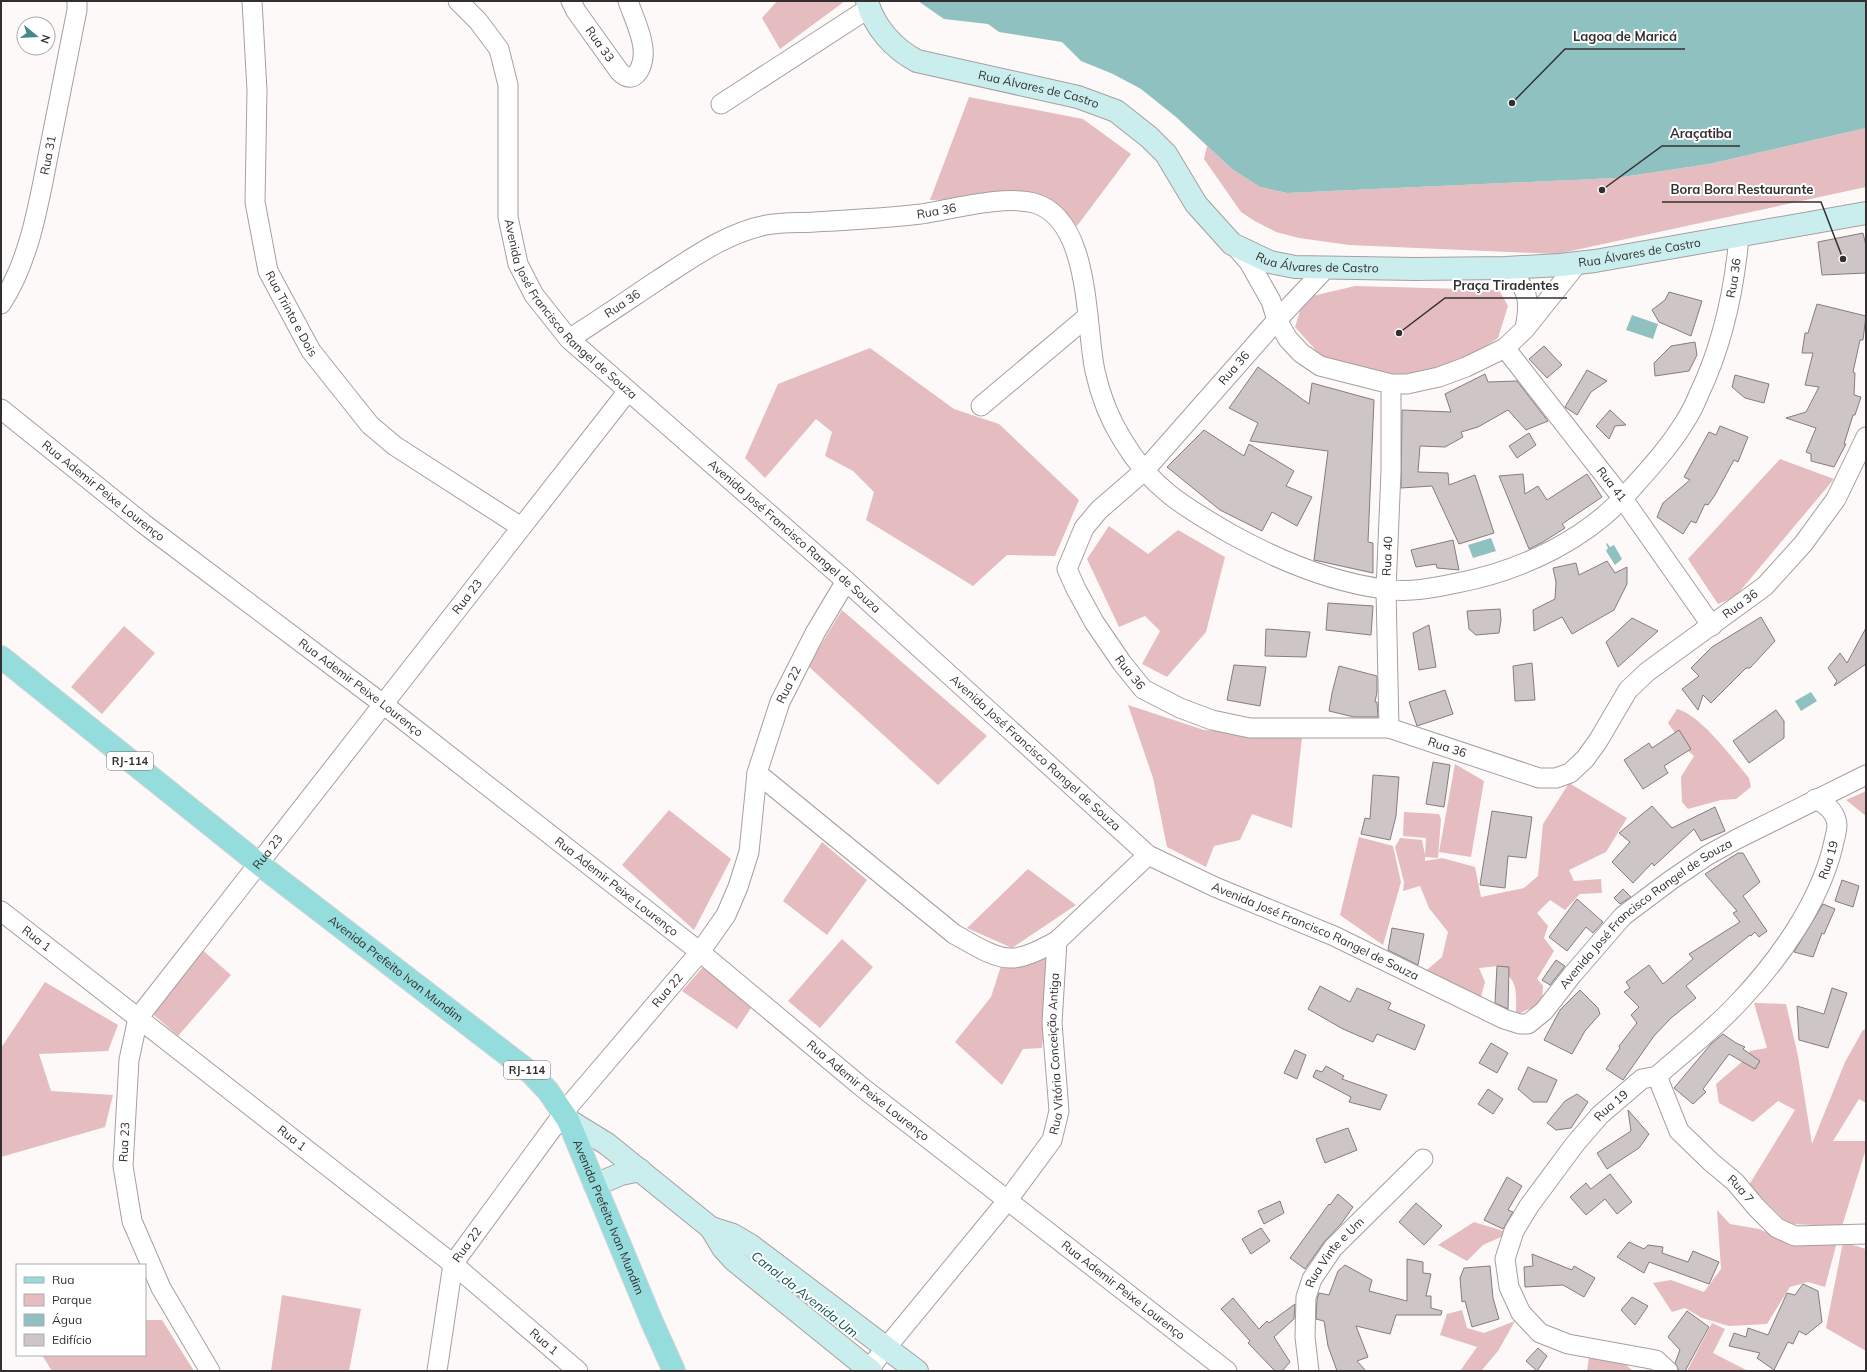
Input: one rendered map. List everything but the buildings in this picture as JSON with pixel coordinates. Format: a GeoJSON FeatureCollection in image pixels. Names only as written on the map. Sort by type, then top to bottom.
{"type":"FeatureCollection","features":[{"type":"Feature","properties":{"kind":"main road","name":"Avenida Prefeito Ivan Mundim"},"geometry":{"type":"LineString","coordinates":[[1,658],[259,864],[531,1073],[548,1091],[566,1116],[674,1371]]}},
{"type":"Feature","properties":{"kind":"street","name":"Rua 31"},"geometry":{"type":"LineString","coordinates":[[1,304],[9,292],[26,252],[43,180],[77,10],[77,1]]}},
{"type":"Feature","properties":{"kind":"street","name":"Rua Trinta e Dois"},"geometry":{"type":"LineString","coordinates":[[252,1],[257,90],[255,202],[268,271],[311,351],[370,425],[395,446],[521,527]]}},
{"type":"Feature","properties":{"kind":"street","name":"Avenida José Francisco Rangel de Souza"},"geometry":{"type":"LineString","coordinates":[[458,1],[478,21],[499,49],[508,85],[508,217],[518,264],[534,295],[570,339],[846,581],[1148,855],[1215,887],[1334,936],[1504,1019],[1520,1024],[1528,1024],[1544,1012],[1572,975],[1623,916],[1671,880],[1708,855],[1815,799],[1866,775]]}},
{"type":"Feature","properties":{"kind":"street","name":"Rua 33"},"geometry":{"type":"LineString","coordinates":[[571,1],[576,11],[623,76],[635,76],[640,71],[643,48],[628,1]]}},
{"type":"Feature","properties":{"kind":"street"},"geometry":{"type":"LineString","coordinates":[[721,104],[868,4]]}},
{"type":"Feature","properties":{"kind":"street","name":"Rua Álvares de Castro"},"geometry":{"type":"LineString","coordinates":[[868,4],[889,40],[908,56],[917,61],[1078,97],[1116,111],[1149,137],[1166,154],[1196,204],[1232,244],[1270,262],[1295,267],[1416,269],[1506,268],[1577,264],[1739,237],[1866,213]]}},
{"type":"Feature","properties":{"kind":"street","name":"Rua 36"},"geometry":{"type":"LineString","coordinates":[[570,339],[686,261],[724,238],[760,227],[767,225],[918,214],[1017,200],[1036,203],[1057,215],[1068,230],[1078,257],[1095,369],[1100,388],[1109,414],[1121,437],[1144,471],[1185,507],[1258,549],[1322,574],[1386,590],[1432,588],[1474,579],[1532,561],[1560,546],[1591,525],[1623,499],[1670,444],[1687,419],[1712,367],[1727,316],[1736,270],[1739,237]]}},
{"type":"Feature","properties":{"kind":"street"},"geometry":{"type":"LineString","coordinates":[[1232,244],[1249,262],[1271,301],[1277,320],[1288,339],[1301,353],[1320,366],[1391,384],[1407,384],[1439,377],[1466,367],[1505,348],[1525,329],[1577,264]]}},
{"type":"Feature","properties":{"kind":"street","name":"Rua 36"},"geometry":{"type":"LineString","coordinates":[[1327,267],[1277,320],[1144,471],[1100,510],[1084,528],[1067,569],[1094,622],[1122,663],[1143,689],[1180,708],[1212,720],[1250,728],[1389,728],[1539,778],[1556,778],[1570,773],[1586,758],[1628,690],[1647,672],[1712,626],[1764,586],[1803,544],[1836,499],[1866,437]]}},
{"type":"Feature","properties":{"kind":"street"},"geometry":{"type":"LineString","coordinates":[[1506,268],[1521,283],[1528,298],[1529,306],[1525,329]]}},
{"type":"Feature","properties":{"kind":"street"},"geometry":{"type":"LineString","coordinates":[[981,406],[1088,316]]}},
{"type":"Feature","properties":{"kind":"street","name":"Rua 41"},"geometry":{"type":"LineString","coordinates":[[1505,348],[1623,499],[1712,626]]}},
{"type":"Feature","properties":{"kind":"street","name":"Rua 40"},"geometry":{"type":"LineString","coordinates":[[1389,728],[1386,590],[1391,471],[1391,384]]}},
{"type":"Feature","properties":{"kind":"street","name":"Rua 23"},"geometry":{"type":"LineString","coordinates":[[210,1371],[161,1288],[132,1221],[123,1166],[129,1060],[138,1018],[628,391]]}},
{"type":"Feature","properties":{"kind":"street","name":"Rua Ademir Peixe Lourenço"},"geometry":{"type":"LineString","coordinates":[[1,409],[144,524],[383,704],[700,952],[863,1088],[1227,1371]]}},
{"type":"Feature","properties":{"kind":"street","name":"Rua 22"},"geometry":{"type":"LineString","coordinates":[[438,1371],[453,1264],[566,1116],[700,952],[726,915],[738,887],[749,852],[757,773],[780,702],[815,632],[846,581]]}},
{"type":"Feature","properties":{"kind":"street"},"geometry":{"type":"LineString","coordinates":[[757,773],[954,934],[990,953],[1010,959],[1025,956],[1056,941],[1148,855]]}},
{"type":"Feature","properties":{"kind":"street","name":"Rua 19"},"geometry":{"type":"LineString","coordinates":[[1668,1371],[1656,1360],[1568,1344],[1540,1333],[1521,1313],[1509,1287],[1505,1259],[1514,1232],[1529,1206],[1575,1144],[1600,1115],[1642,1079],[1657,1076],[1737,1004],[1778,957],[1797,929],[1828,863],[1837,826],[1834,816],[1827,805],[1815,799]]}},
{"type":"Feature","properties":{"kind":"street","name":"Rua 1"},"geometry":{"type":"LineString","coordinates":[[1,911],[453,1264],[578,1371]]}},
{"type":"Feature","properties":{"kind":"street","name":"Rua Vitória Conceição Antiga"},"geometry":{"type":"LineString","coordinates":[[875,1362],[1007,1201],[1052,1140],[1059,1111],[1052,1023],[1056,941]]}},
{"type":"Feature","properties":{"kind":"street","name":"Rua 7"},"geometry":{"type":"LineString","coordinates":[[1657,1076],[1679,1131],[1710,1162],[1735,1182],[1756,1207],[1777,1228],[1795,1236],[1866,1234]]}},
{"type":"Feature","properties":{"kind":"street"},"geometry":{"type":"LineString","coordinates":[[566,1116],[589,1131],[640,1170],[711,1228],[722,1248],[735,1261],[875,1362],[917,1371]]}},
{"type":"Feature","properties":{"kind":"street","name":"Rua Vinte e Um"},"geometry":{"type":"LineString","coordinates":[[1309,1371],[1305,1337],[1306,1297],[1312,1279],[1333,1248],[1423,1159]]}},
{"type":"Feature","properties":{"kind":"street"},"geometry":{"type":"LineString","coordinates":[[595,1185],[621,1174],[640,1170]]}},
{"type":"Feature","properties":{"kind":"green space"},"geometry":{"type":"Polygon","coordinates":[[[777,1],[845,1],[780,49],[762,18],[777,1]]]}},
{"type":"Feature","properties":{"kind":"green space"},"geometry":{"type":"Polygon","coordinates":[[[969,97],[1083,119],[1131,154],[1077,226],[1047,198],[930,200],[969,97]]]}},
{"type":"Feature","properties":{"kind":"green space"},"geometry":{"type":"Polygon","coordinates":[[[1866,128],[1866,187],[1557,254],[1349,245],[1299,238],[1276,232],[1241,212],[1204,159],[1207,146],[1232,169],[1260,187],[1287,193],[1616,178],[1709,164],[1866,128]]]}},
{"type":"Feature","properties":{"kind":"green space"},"geometry":{"type":"Polygon","coordinates":[[[1355,286],[1499,290],[1508,306],[1498,338],[1457,366],[1393,376],[1321,356],[1295,327],[1304,298],[1355,286]]]}},
{"type":"Feature","properties":{"kind":"green space"},"geometry":{"type":"Polygon","coordinates":[[[870,348],[954,409],[999,424],[1079,500],[1055,556],[1007,555],[973,586],[866,520],[874,492],[853,471],[825,456],[832,432],[816,419],[765,478],[745,458],[778,384],[870,348]]]}},
{"type":"Feature","properties":{"kind":"green space"},"geometry":{"type":"Polygon","coordinates":[[[1780,459],[1834,479],[1735,597],[1718,604],[1688,559],[1780,459]]]}},
{"type":"Feature","properties":{"kind":"green space"},"geometry":{"type":"Polygon","coordinates":[[[1109,526],[1148,554],[1178,530],[1225,557],[1206,632],[1167,677],[1142,664],[1160,631],[1145,616],[1119,627],[1087,559],[1109,526]]]}},
{"type":"Feature","properties":{"kind":"green space"},"geometry":{"type":"Polygon","coordinates":[[[842,610],[987,736],[938,785],[808,666],[842,610]]]}},
{"type":"Feature","properties":{"kind":"green space"},"geometry":{"type":"Polygon","coordinates":[[[124,626],[155,653],[102,714],[71,687],[124,626]]]}},
{"type":"Feature","properties":{"kind":"green space"},"geometry":{"type":"Polygon","coordinates":[[[1128,705],[1204,730],[1302,737],[1292,828],[1252,814],[1240,840],[1214,846],[1206,867],[1167,847],[1153,778],[1128,705]]]}},
{"type":"Feature","properties":{"kind":"green space"},"geometry":{"type":"Polygon","coordinates":[[[1677,709],[1686,713],[1706,728],[1726,749],[1749,778],[1751,787],[1736,799],[1721,800],[1688,809],[1682,802],[1681,777],[1694,756],[1688,751],[1668,723],[1677,709]]]}},
{"type":"Feature","properties":{"kind":"green space"},"geometry":{"type":"Polygon","coordinates":[[[1455,764],[1484,781],[1471,857],[1439,852],[1455,764]]]}},
{"type":"Feature","properties":{"kind":"green space"},"geometry":{"type":"Polygon","coordinates":[[[1569,783],[1627,818],[1606,852],[1569,870],[1574,881],[1601,879],[1602,893],[1580,894],[1565,910],[1550,900],[1537,913],[1548,926],[1544,938],[1554,951],[1537,979],[1543,986],[1542,1003],[1516,1015],[1515,987],[1510,977],[1498,966],[1479,968],[1485,982],[1480,1000],[1421,975],[1442,957],[1448,932],[1429,908],[1420,886],[1403,891],[1404,882],[1395,847],[1400,838],[1422,840],[1425,855],[1426,838],[1403,836],[1404,812],[1439,814],[1441,819],[1438,858],[1425,857],[1425,861],[1442,858],[1475,867],[1481,897],[1524,888],[1538,876],[1543,824],[1569,783]]]}},
{"type":"Feature","properties":{"kind":"green space"},"geometry":{"type":"Polygon","coordinates":[[[1866,791],[1866,816],[1846,800],[1866,791]]]}},
{"type":"Feature","properties":{"kind":"green space"},"geometry":{"type":"Polygon","coordinates":[[[669,810],[731,859],[694,930],[622,865],[669,810]]]}},
{"type":"Feature","properties":{"kind":"green space"},"geometry":{"type":"Polygon","coordinates":[[[1359,837],[1393,846],[1401,882],[1383,945],[1340,915],[1359,837]]]}},
{"type":"Feature","properties":{"kind":"green space"},"geometry":{"type":"Polygon","coordinates":[[[822,842],[867,880],[827,935],[783,901],[822,842]]]}},
{"type":"Feature","properties":{"kind":"green space"},"geometry":{"type":"Polygon","coordinates":[[[1028,869],[1076,905],[1012,948],[967,928],[1028,869]]]}},
{"type":"Feature","properties":{"kind":"green space"},"geometry":{"type":"Polygon","coordinates":[[[842,939],[873,967],[820,1028],[788,1001],[842,939]]]}},
{"type":"Feature","properties":{"kind":"green space"},"geometry":{"type":"Polygon","coordinates":[[[199,947],[231,975],[178,1036],[146,1008],[199,947]]]}},
{"type":"Feature","properties":{"kind":"green space"},"geometry":{"type":"Polygon","coordinates":[[[1051,953],[1042,1048],[1023,1049],[1002,1085],[955,1042],[991,997],[1002,963],[1051,953]]]}},
{"type":"Feature","properties":{"kind":"green space"},"geometry":{"type":"Polygon","coordinates":[[[703,967],[751,1008],[737,1029],[682,991],[703,967]]]}},
{"type":"Feature","properties":{"kind":"green space"},"geometry":{"type":"Polygon","coordinates":[[[45,982],[118,1025],[108,1051],[39,1054],[51,1091],[113,1095],[105,1127],[1,1157],[1,1048],[45,982]]]}},
{"type":"Feature","properties":{"kind":"green space"},"geometry":{"type":"Polygon","coordinates":[[[1754,1003],[1786,1004],[1798,1056],[1812,1144],[1845,1062],[1863,1030],[1866,1029],[1866,1103],[1859,1099],[1833,1141],[1866,1141],[1866,1149],[1842,1226],[1788,1224],[1749,1185],[1795,1110],[1778,1101],[1753,1122],[1719,1103],[1716,1084],[1743,1061],[1750,1051],[1767,1048],[1754,1003]]]}},
{"type":"Feature","properties":{"kind":"green space"},"geometry":{"type":"Polygon","coordinates":[[[1717,1210],[1730,1224],[1759,1229],[1790,1242],[1837,1242],[1825,1287],[1808,1282],[1790,1287],[1767,1324],[1729,1326],[1702,1318],[1685,1308],[1672,1312],[1653,1283],[1671,1280],[1704,1292],[1721,1269],[1717,1210]]]}},
{"type":"Feature","properties":{"kind":"green space"},"geometry":{"type":"Polygon","coordinates":[[[1474,1222],[1510,1233],[1483,1245],[1467,1261],[1438,1245],[1474,1222]]]}},
{"type":"Feature","properties":{"kind":"green space"},"geometry":{"type":"Polygon","coordinates":[[[1843,1242],[1866,1249],[1866,1351],[1826,1328],[1843,1242]]]}},
{"type":"Feature","properties":{"kind":"green space"},"geometry":{"type":"Polygon","coordinates":[[[282,1295],[361,1309],[349,1371],[271,1371],[282,1295]]]}},
{"type":"Feature","properties":{"kind":"green space"},"geometry":{"type":"Polygon","coordinates":[[[1462,1310],[1467,1328],[1484,1333],[1515,1321],[1498,1351],[1482,1370],[1486,1371],[1460,1371],[1477,1347],[1440,1335],[1447,1314],[1462,1310]]]}},
{"type":"Feature","properties":{"kind":"green space"},"geometry":{"type":"Polygon","coordinates":[[[146,1320],[162,1320],[194,1371],[52,1371],[43,1356],[146,1356],[146,1320]]]}},
{"type":"Feature","properties":{"kind":"green space"},"geometry":{"type":"Polygon","coordinates":[[[1712,1323],[1725,1329],[1713,1353],[1748,1371],[1687,1371],[1712,1323]]]}},
{"type":"Feature","properties":{"kind":"green space"},"geometry":{"type":"Polygon","coordinates":[[[1589,1357],[1621,1360],[1633,1371],[1587,1371],[1589,1357]]]}},
{"type":"Feature","properties":{"kind":"water"},"geometry":{"type":"Polygon","coordinates":[[[918,1],[1866,1],[1866,128],[1709,164],[1616,178],[1287,193],[1260,187],[1232,169],[1176,117],[1141,89],[1113,74],[1081,61],[1062,42],[999,32],[988,24],[944,19],[918,1]]]}},
{"type":"Feature","properties":{"kind":"water"},"geometry":{"type":"Polygon","coordinates":[[[1632,315],[1658,324],[1653,339],[1626,330],[1632,315]]]}},
{"type":"Feature","properties":{"kind":"water"},"geometry":{"type":"Polygon","coordinates":[[[1491,538],[1496,551],[1473,558],[1468,545],[1491,538]]]}},
{"type":"Feature","properties":{"kind":"water"},"geometry":{"type":"Polygon","coordinates":[[[1607,543],[1610,547],[1614,545],[1622,559],[1615,565],[1606,551],[1608,548],[1607,543]]]}},
{"type":"Feature","properties":{"kind":"water"},"geometry":{"type":"Polygon","coordinates":[[[1811,692],[1817,701],[1801,711],[1795,701],[1811,692]]]}},
{"type":"Feature","properties":{"kind":"place","name":"Lagoa de Maricá"},"geometry":{"type":"Point","coordinates":[1512,103]}},
{"type":"Feature","properties":{"kind":"place","name":"Araçatiba"},"geometry":{"type":"Point","coordinates":[1602,190]}},
{"type":"Feature","properties":{"kind":"place","name":"Bora Bora Restaurante"},"geometry":{"type":"Point","coordinates":[1843,259]}},
{"type":"Feature","properties":{"kind":"place","name":"Praça Tiradentes"},"geometry":{"type":"Point","coordinates":[1399,333]}},
{"type":"Feature","properties":{"kind":"water label","name":"Canal da Avenida Um"},"geometry":{"type":"Point","coordinates":[805,1294]}}]}
